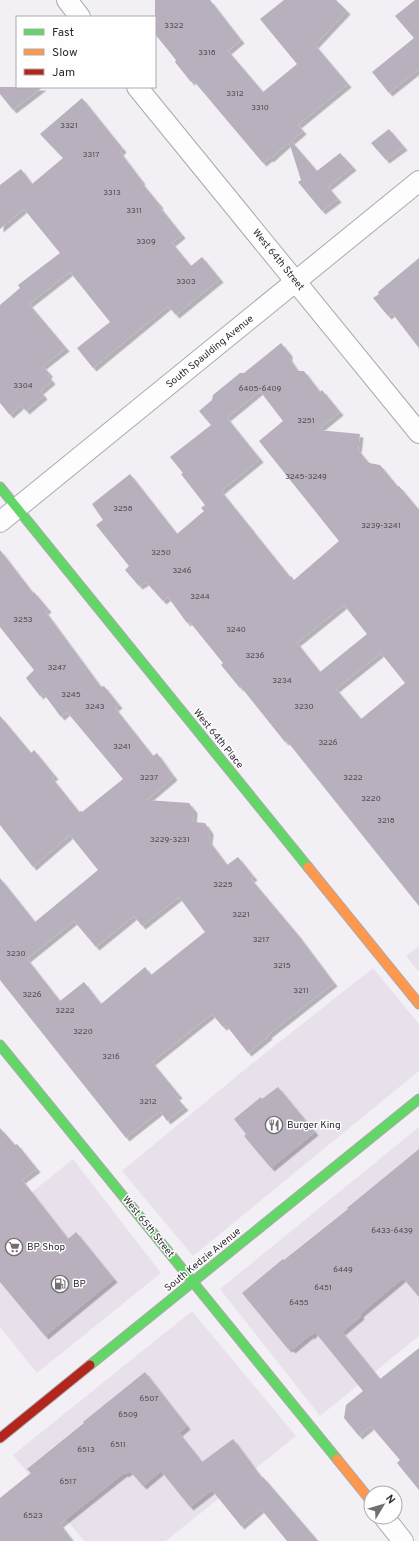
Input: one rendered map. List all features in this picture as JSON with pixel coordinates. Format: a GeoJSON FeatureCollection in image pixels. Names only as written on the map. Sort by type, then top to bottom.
{"type":"FeatureCollection","features":[{"type":"Feature","properties":{"kind":"street"},"geometry":{"type":"LineString","coordinates":[[67,0],[79,16]]}},
{"type":"Feature","properties":{"kind":"street","name":"West 64th Street"},"geometry":{"type":"LineString","coordinates":[[138,88],[419,433]]}},
{"type":"Feature","properties":{"kind":"street","name":"South Spaulding Avenue"},"geometry":{"type":"LineString","coordinates":[[0,522],[419,181]]}},
{"type":"Feature","properties":{"kind":"street","name":"West 64th Place"},"geometry":{"type":"LineString","coordinates":[[0,487],[419,1004]]}},
{"type":"Feature","properties":{"kind":"street","name":"West 65th Street"},"geometry":{"type":"LineString","coordinates":[[0,1045],[363,1491]]}},
{"type":"Feature","properties":{"kind":"street","name":"South Kedzie Avenue"},"geometry":{"type":"LineString","coordinates":[[0,1438],[419,1099]]}},
{"type":"Feature","properties":{"kind":"street"},"geometry":{"type":"LineString","coordinates":[[391,1525],[404,1541]]}},
{"type":"Feature","properties":{"kind":"shaded area"},"geometry":{"type":"Polygon","coordinates":[[[419,946],[419,972],[406,956],[419,946]]]}},
{"type":"Feature","properties":{"kind":"shaded area"},"geometry":{"type":"Polygon","coordinates":[[[373,968],[419,1024],[419,1071],[193,1256],[122,1171],[249,1066],[373,968]]]}},
{"type":"Feature","properties":{"kind":"shaded area"},"geometry":{"type":"Polygon","coordinates":[[[419,1127],[419,1336],[320,1416],[220,1289],[419,1127]]]}},
{"type":"Feature","properties":{"kind":"shaded area"},"geometry":{"type":"Polygon","coordinates":[[[73,1159],[161,1273],[37,1373],[0,1327],[0,1218],[73,1159]]]}},
{"type":"Feature","properties":{"kind":"shaded area"},"geometry":{"type":"Polygon","coordinates":[[[192,1311],[296,1436],[166,1541],[84,1541],[13,1455],[192,1311]]]}},
{"type":"Feature","properties":{"kind":"building"},"geometry":{"type":"Polygon","coordinates":[[[155,0],[210,0],[241,40],[228,51],[263,92],[297,64],[260,19],[284,0],[336,0],[347,11],[315,45],[348,84],[298,125],[303,131],[291,141],[317,171],[340,153],[353,167],[328,187],[338,199],[322,211],[298,182],[301,180],[289,142],[270,159],[269,158],[263,163],[193,80],[191,82],[175,62],[176,60],[156,35],[155,0]]]}},
{"type":"Feature","properties":{"kind":"building"},"geometry":{"type":"Polygon","coordinates":[[[415,0],[419,0],[419,69],[389,93],[372,72],[414,38],[395,16],[415,0]]]}},
{"type":"Feature","properties":{"kind":"building"},"geometry":{"type":"Polygon","coordinates":[[[0,87],[42,88],[13,110],[0,94],[0,87]]]}},
{"type":"Feature","properties":{"kind":"building"},"geometry":{"type":"Polygon","coordinates":[[[82,98],[123,149],[120,152],[182,235],[172,243],[191,266],[202,257],[220,279],[176,315],[168,306],[93,368],[77,348],[110,322],[70,272],[29,304],[66,348],[43,366],[49,373],[48,376],[52,381],[40,391],[44,396],[26,411],[21,405],[10,415],[0,403],[0,305],[20,288],[18,285],[60,253],[24,209],[0,229],[0,185],[21,169],[32,184],[63,158],[40,134],[82,98]]]}},
{"type":"Feature","properties":{"kind":"building"},"geometry":{"type":"Polygon","coordinates":[[[389,129],[404,147],[386,160],[371,143],[389,129]]]}},
{"type":"Feature","properties":{"kind":"building"},"geometry":{"type":"Polygon","coordinates":[[[419,258],[419,348],[392,313],[388,316],[373,298],[379,294],[378,292],[419,258]]]}},
{"type":"Feature","properties":{"kind":"building"},"geometry":{"type":"Polygon","coordinates":[[[281,343],[289,353],[289,358],[298,371],[304,371],[320,392],[322,390],[340,412],[318,430],[360,434],[358,450],[369,463],[380,465],[419,510],[419,906],[287,741],[285,742],[241,687],[240,688],[221,665],[223,663],[189,621],[187,623],[168,597],[163,601],[146,582],[139,586],[125,570],[129,566],[96,525],[103,520],[92,504],[130,474],[177,534],[204,511],[201,508],[205,505],[170,457],[211,425],[199,411],[212,400],[213,395],[240,373],[244,373],[281,343]],[[260,391],[227,418],[260,459],[221,491],[294,580],[339,541],[259,441],[283,421],[260,391]],[[344,605],[297,643],[320,672],[367,634],[344,605]],[[381,653],[336,689],[361,719],[405,683],[381,653]]]}},
{"type":"Feature","properties":{"kind":"building"},"geometry":{"type":"Polygon","coordinates":[[[0,550],[33,593],[34,592],[48,609],[45,611],[101,687],[104,686],[119,705],[115,708],[153,756],[157,753],[174,777],[147,800],[189,803],[194,810],[193,822],[205,823],[210,831],[209,841],[227,865],[238,857],[254,877],[251,879],[298,935],[334,983],[268,1035],[269,1036],[248,1053],[226,1025],[223,1027],[212,1014],[152,1062],[179,1095],[176,1097],[185,1107],[167,1121],[160,1111],[126,1138],[0,980],[0,878],[35,922],[98,870],[70,835],[33,867],[0,825],[0,716],[31,753],[34,750],[55,776],[52,778],[79,812],[82,812],[123,779],[67,712],[61,717],[43,693],[40,696],[26,678],[34,670],[0,627],[0,550]],[[179,897],[142,926],[134,916],[96,947],[74,921],[27,959],[60,1001],[84,982],[101,1004],[145,967],[151,975],[205,932],[179,897]]]}},
{"type":"Feature","properties":{"kind":"building","name":"Burger King"},"geometry":{"type":"Polygon","coordinates":[[[278,1087],[315,1132],[271,1168],[244,1136],[246,1134],[234,1119],[261,1097],[262,1099],[278,1087]]]}},
{"type":"Feature","properties":{"kind":"building"},"geometry":{"type":"Polygon","coordinates":[[[0,1128],[15,1145],[17,1144],[37,1169],[22,1180],[68,1239],[76,1232],[114,1279],[45,1336],[0,1282],[0,1128]]]}},
{"type":"Feature","properties":{"kind":"building"},"geometry":{"type":"Polygon","coordinates":[[[419,1149],[419,1297],[403,1278],[360,1314],[361,1316],[342,1332],[380,1379],[419,1348],[419,1490],[397,1463],[400,1460],[371,1426],[359,1436],[344,1418],[346,1405],[363,1391],[315,1332],[292,1350],[290,1348],[288,1349],[242,1293],[348,1209],[347,1208],[419,1149]]]}},
{"type":"Feature","properties":{"kind":"building"},"geometry":{"type":"Polygon","coordinates":[[[145,1372],[187,1426],[179,1433],[202,1462],[233,1439],[262,1478],[263,1477],[318,1541],[287,1541],[261,1509],[241,1526],[212,1490],[190,1507],[161,1471],[143,1486],[130,1471],[125,1474],[124,1473],[60,1524],[73,1541],[0,1541],[0,1498],[31,1473],[27,1469],[145,1372]]]}},
{"type":"Feature","properties":{"kind":"traffic: fast"},"geometry":{"type":"LineString","coordinates":[[0,487],[308,867]]}},
{"type":"Feature","properties":{"kind":"traffic: fast"},"geometry":{"type":"LineString","coordinates":[[0,1045],[337,1459]]}},
{"type":"Feature","properties":{"kind":"traffic: fast"},"geometry":{"type":"LineString","coordinates":[[90,1365],[419,1099]]}},
{"type":"Feature","properties":{"kind":"traffic: slow"},"geometry":{"type":"LineString","coordinates":[[308,867],[419,1004]]}},
{"type":"Feature","properties":{"kind":"traffic: slow"},"geometry":{"type":"LineString","coordinates":[[337,1459],[363,1491]]}},
{"type":"Feature","properties":{"kind":"traffic: jam"},"geometry":{"type":"LineString","coordinates":[[0,1438],[90,1365]]}},
{"type":"Feature","properties":{"kind":"place","name":"Burger King"},"geometry":{"type":"Point","coordinates":[274,1125]}},
{"type":"Feature","properties":{"kind":"place","name":"BP Shop"},"geometry":{"type":"Point","coordinates":[14,1247]}},
{"type":"Feature","properties":{"kind":"place","name":"BP"},"geometry":{"type":"Point","coordinates":[60,1284]}}]}
